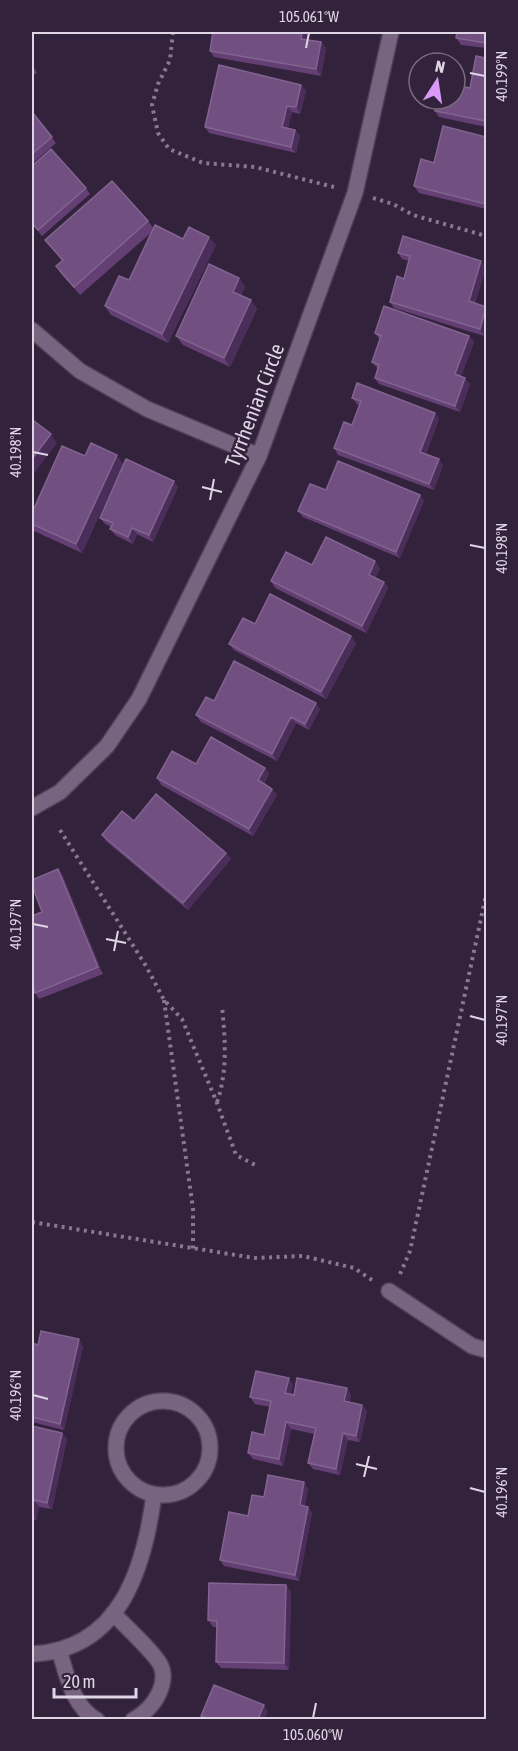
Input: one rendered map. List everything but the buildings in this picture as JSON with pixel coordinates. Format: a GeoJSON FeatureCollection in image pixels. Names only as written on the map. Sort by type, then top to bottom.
{"type":"FeatureCollection","features":[{"type":"Feature","properties":{"kind":"street","name":"Tyrrhenian Circle"},"geometry":{"type":"LineString","coordinates":[[32,808],[60,792],[107,746],[139,699],[259,456],[355,193],[390,32]]}},
{"type":"Feature","properties":{"kind":"street"},"geometry":{"type":"LineString","coordinates":[[32,330],[80,371],[147,409],[259,456]]}},
{"type":"Feature","properties":{"kind":"street"},"geometry":{"type":"LineString","coordinates":[[389,1291],[472,1346],[486,1350]]}},
{"type":"Feature","properties":{"kind":"street"},"geometry":{"type":"LineString","coordinates":[[164,1400],[180,1403],[194,1411],[204,1423],[210,1438],[211,1454],[206,1469],[196,1482],[183,1491],[154,1495],[138,1487],[126,1477],[119,1464],[116,1449],[118,1434],[124,1420],[135,1409],[149,1402],[164,1400]]}},
{"type":"Feature","properties":{"kind":"street"},"geometry":{"type":"LineString","coordinates":[[32,1654],[59,1650],[88,1637],[100,1629],[113,1613],[135,1578],[150,1526],[154,1495]]}},
{"type":"Feature","properties":{"kind":"street"},"geometry":{"type":"LineString","coordinates":[[113,1613],[159,1662],[164,1674],[156,1699],[147,1710],[133,1719]]}},
{"type":"Feature","properties":{"kind":"street"},"geometry":{"type":"LineString","coordinates":[[59,1650],[70,1687],[78,1703],[89,1715],[97,1719]]}},
{"type":"Feature","properties":{"kind":"path"},"geometry":{"type":"LineString","coordinates":[[173,32],[170,60],[158,84],[152,105],[158,133],[169,149],[203,163],[255,167],[355,193],[393,204],[413,215],[486,236]]}},
{"type":"Feature","properties":{"kind":"path"},"geometry":{"type":"LineString","coordinates":[[60,830],[146,966],[164,1000],[182,1019],[236,1155],[257,1166]]}},
{"type":"Feature","properties":{"kind":"path"},"geometry":{"type":"LineString","coordinates":[[32,1222],[254,1257],[303,1256],[354,1268],[389,1291],[399,1276],[410,1251],[486,895]]}},
{"type":"Feature","properties":{"kind":"path"},"geometry":{"type":"LineString","coordinates":[[164,1000],[193,1209],[193,1249]]}},
{"type":"Feature","properties":{"kind":"path"},"geometry":{"type":"LineString","coordinates":[[217,1103],[224,1083],[225,1038],[222,1006]]}}]}
